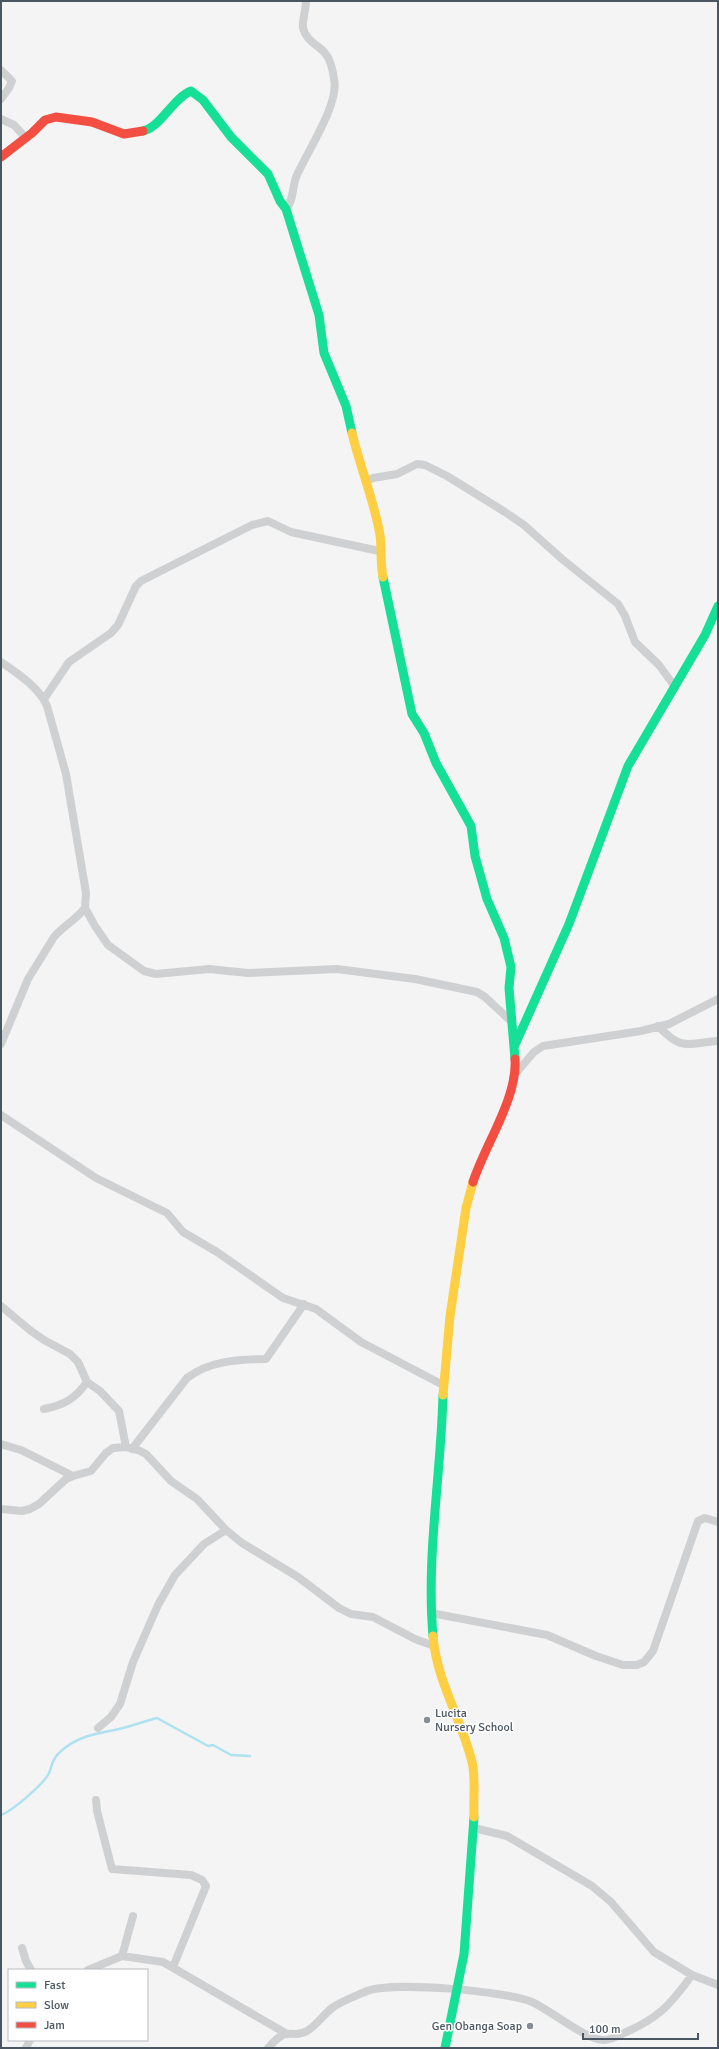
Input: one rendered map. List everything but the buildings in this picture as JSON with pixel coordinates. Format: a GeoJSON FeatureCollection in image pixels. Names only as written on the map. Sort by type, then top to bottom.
{"type":"FeatureCollection","features":[{"type":"Feature","properties":{"kind":"street"},"geometry":{"type":"LineString","coordinates":[[286,209],[291,200],[296,175],[330,107],[335,89],[335,80],[326,54],[311,42],[304,29],[306,1]]}},
{"type":"Feature","properties":{"kind":"street"},"geometry":{"type":"LineString","coordinates":[[1,70],[12,81],[1,99]]}},
{"type":"Feature","properties":{"kind":"street"},"geometry":{"type":"LineString","coordinates":[[1,157],[32,133],[45,120],[56,117],[92,122],[124,134],[145,132],[153,128],[174,104],[186,93],[191,91],[215,114],[232,138],[250,154],[268,175],[280,203],[286,209],[319,315],[324,353],[346,406],[356,450],[367,481],[378,528],[379,551],[412,714],[424,733],[436,763],[471,826],[475,856],[487,899],[504,938],[511,967],[509,988],[516,1073]]}},
{"type":"Feature","properties":{"kind":"street"},"geometry":{"type":"LineString","coordinates":[[1,119],[14,126],[25,137]]}},
{"type":"Feature","properties":{"kind":"street"},"geometry":{"type":"LineString","coordinates":[[367,481],[372,478],[397,474],[417,464],[425,465],[447,476],[511,516],[524,525],[562,559],[618,604],[625,616],[635,642],[660,665],[675,687]]}},
{"type":"Feature","properties":{"kind":"street"},"geometry":{"type":"LineString","coordinates":[[44,699],[69,662],[111,633],[118,625],[136,586],[141,581],[252,525],[268,521],[291,532],[379,551]]}},
{"type":"Feature","properties":{"kind":"street"},"geometry":{"type":"LineString","coordinates":[[514,1047],[569,924],[628,766],[705,635],[718,606]]}},
{"type":"Feature","properties":{"kind":"street"},"geometry":{"type":"LineString","coordinates":[[1,662],[28,682],[44,699],[54,728],[66,774],[86,893],[85,908],[108,945],[144,971],[156,974],[209,969],[248,973],[338,968],[386,974],[477,992],[486,997],[512,1022]]}},
{"type":"Feature","properties":{"kind":"street"},"geometry":{"type":"LineString","coordinates":[[1,1044],[28,979],[54,937],[76,919],[85,908]]}},
{"type":"Feature","properties":{"kind":"street"},"geometry":{"type":"LineString","coordinates":[[445,2048],[458,1990],[464,1954],[474,1828],[472,1763],[462,1731],[439,1674],[434,1646],[431,1613],[434,1515],[442,1433],[443,1385],[450,1316],[466,1208],[478,1167],[501,1116],[516,1073],[534,1052],[543,1046],[658,1026],[683,1017],[718,999]]}},
{"type":"Feature","properties":{"kind":"street"},"geometry":{"type":"LineString","coordinates":[[658,1026],[669,1038],[682,1045],[718,1041]]}},
{"type":"Feature","properties":{"kind":"street"},"geometry":{"type":"LineString","coordinates":[[2,1118],[96,1178],[167,1214],[183,1232],[217,1252],[284,1298],[316,1309],[361,1342],[443,1385]]}},
{"type":"Feature","properties":{"kind":"street"},"geometry":{"type":"LineString","coordinates":[[129,1448],[187,1378],[198,1369],[214,1363],[266,1359],[304,1304]]}},
{"type":"Feature","properties":{"kind":"street"},"geometry":{"type":"LineString","coordinates":[[1,1306],[44,1340],[70,1354],[78,1362],[87,1382],[100,1391],[119,1411],[129,1448]]}},
{"type":"Feature","properties":{"kind":"street"},"geometry":{"type":"LineString","coordinates":[[44,1409],[61,1406],[72,1400],[87,1382]]}},
{"type":"Feature","properties":{"kind":"street"},"geometry":{"type":"LineString","coordinates":[[1,1444],[21,1450],[73,1476]]}},
{"type":"Feature","properties":{"kind":"street"},"geometry":{"type":"LineString","coordinates":[[1,1509],[22,1511],[30,1509],[73,1476],[91,1472],[106,1453],[113,1448],[129,1448],[146,1454],[171,1481],[198,1499],[226,1530],[242,1543],[298,1577],[339,1608],[351,1614],[373,1617],[415,1639],[434,1646]]}},
{"type":"Feature","properties":{"kind":"street"},"geometry":{"type":"LineString","coordinates":[[431,1613],[547,1634],[596,1656],[624,1665],[636,1665],[644,1662],[653,1651],[698,1521],[705,1518],[718,1522]]}},
{"type":"Feature","properties":{"kind":"street"},"geometry":{"type":"LineString","coordinates":[[98,1728],[111,1717],[120,1704],[133,1662],[158,1605],[175,1574],[204,1544],[226,1530]]}},
{"type":"Feature","properties":{"kind":"street"},"geometry":{"type":"LineString","coordinates":[[96,1800],[96,1811],[112,1869],[191,1876],[202,1880],[206,1886],[173,1967]]}},
{"type":"Feature","properties":{"kind":"street"},"geometry":{"type":"LineString","coordinates":[[474,1828],[507,1836],[592,1886],[611,1902],[633,1926],[650,1948],[692,1975],[718,1985]]}},
{"type":"Feature","properties":{"kind":"street"},"geometry":{"type":"LineString","coordinates":[[122,1956],[133,1916]]}},
{"type":"Feature","properties":{"kind":"street"},"geometry":{"type":"LineString","coordinates":[[22,1948],[30,1969]]}},
{"type":"Feature","properties":{"kind":"street"},"geometry":{"type":"LineString","coordinates":[[90,1969],[122,1956],[163,1962],[287,2034],[294,2036],[306,2032],[338,2004],[369,1990],[383,1987],[405,1986],[458,1990],[531,2002],[591,2037],[606,2040],[656,2017],[673,2000],[692,1975]]}},
{"type":"Feature","properties":{"kind":"street"},"geometry":{"type":"LineString","coordinates":[[268,2048],[277,2039],[287,2034]]}},
{"type":"Feature","properties":{"kind":"waterway"},"geometry":{"type":"LineString","coordinates":[[1,1815],[20,1803],[41,1784],[49,1773],[56,1756],[71,1743],[94,1734],[124,1728],[157,1718],[208,1746],[213,1745],[231,1755],[250,1756]]}},
{"type":"Feature","properties":{"kind":"traffic: fast"},"geometry":{"type":"LineString","coordinates":[[143,131],[149,129],[161,119],[178,100],[191,91],[203,100],[231,137],[268,174],[280,201],[286,209],[319,315],[324,353],[346,406],[352,433]]}},
{"type":"Feature","properties":{"kind":"traffic: fast"},"geometry":{"type":"LineString","coordinates":[[383,577],[412,714],[424,733],[436,763],[471,826],[475,856],[487,899],[504,938],[511,967],[509,988],[515,1059]]}},
{"type":"Feature","properties":{"kind":"traffic: fast"},"geometry":{"type":"LineString","coordinates":[[514,1047],[569,924],[628,766],[705,635],[718,606]]}},
{"type":"Feature","properties":{"kind":"traffic: fast"},"geometry":{"type":"LineString","coordinates":[[433,1636],[431,1576],[443,1395]]}},
{"type":"Feature","properties":{"kind":"traffic: fast"},"geometry":{"type":"LineString","coordinates":[[445,2048],[464,1954],[474,1817]]}},
{"type":"Feature","properties":{"kind":"traffic: slow"},"geometry":{"type":"LineString","coordinates":[[352,433],[371,496],[380,535],[383,577]]}},
{"type":"Feature","properties":{"kind":"traffic: slow"},"geometry":{"type":"LineString","coordinates":[[443,1395],[450,1316],[466,1208],[473,1182]]}},
{"type":"Feature","properties":{"kind":"traffic: slow"},"geometry":{"type":"LineString","coordinates":[[433,1636],[439,1669],[462,1730],[472,1762],[474,1782],[474,1817]]}},
{"type":"Feature","properties":{"kind":"traffic: jam"},"geometry":{"type":"LineString","coordinates":[[1,157],[32,133],[45,120],[56,117],[92,122],[124,134],[143,131]]}},
{"type":"Feature","properties":{"kind":"traffic: jam"},"geometry":{"type":"LineString","coordinates":[[473,1182],[506,1105],[515,1074],[515,1059]]}},
{"type":"Feature","properties":{"kind":"place","name":"Lucita Nursery School"},"geometry":{"type":"Point","coordinates":[427,1720]}},
{"type":"Feature","properties":{"kind":"place","name":"Gen Obanga Soap"},"geometry":{"type":"Point","coordinates":[530,2026]}}]}
